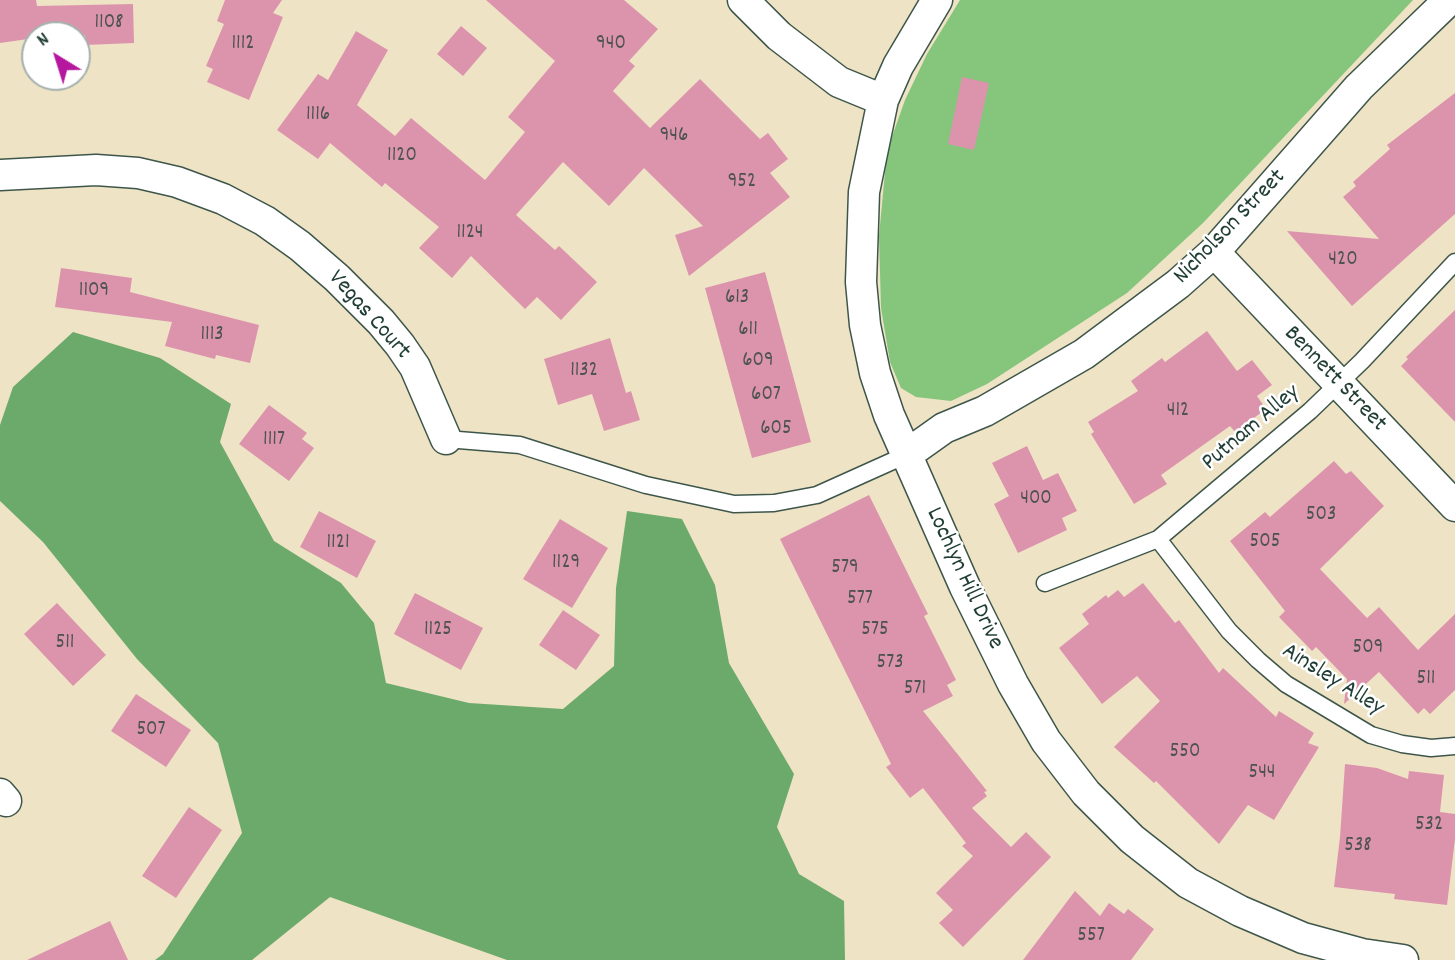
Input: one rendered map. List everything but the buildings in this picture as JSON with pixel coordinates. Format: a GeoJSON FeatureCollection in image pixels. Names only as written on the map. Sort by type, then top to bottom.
{"type":"FeatureCollection","features":[{"type":"Feature","properties":{"kind":"street"},"geometry":{"type":"LineString","coordinates":[[743,0],[779,36],[829,75],[839,82],[883,100]]}},
{"type":"Feature","properties":{"kind":"street","name":"Lochlyn Hill Drive"},"geometry":{"type":"LineString","coordinates":[[937,0],[898,66],[883,100],[864,192],[861,282],[865,326],[888,415],[965,587],[1013,684],[1046,741],[1086,793],[1132,839],[1188,883],[1240,911],[1303,938],[1362,954],[1403,960]]}},
{"type":"Feature","properties":{"kind":"street","name":"Nicholson Street"},"geometry":{"type":"LineString","coordinates":[[906,456],[944,428],[985,411],[1084,354],[1178,284],[1214,253],[1359,87],[1450,0]]}},
{"type":"Feature","properties":{"kind":"street","name":"Vegas Court"},"geometry":{"type":"LineString","coordinates":[[0,175],[96,170],[138,173],[177,182],[223,199],[265,221],[300,246],[337,278],[381,322],[415,368],[446,439]]}},
{"type":"Feature","properties":{"kind":"street","name":"Bennett Street"},"geometry":{"type":"LineString","coordinates":[[1214,253],[1455,506]]}},
{"type":"Feature","properties":{"kind":"lane","name":"Putnam Alley"},"geometry":{"type":"LineString","coordinates":[[1045,583],[1158,538],[1339,384],[1455,262]]}},
{"type":"Feature","properties":{"kind":"lane","name":"Vegas Court"},"geometry":{"type":"LineString","coordinates":[[446,439],[520,445],[646,485],[734,504],[774,503],[817,495],[906,456]]}},
{"type":"Feature","properties":{"kind":"lane","name":"Ainsley Alley"},"geometry":{"type":"LineString","coordinates":[[1158,538],[1229,631],[1286,684],[1371,735],[1402,744],[1431,748],[1455,746]]}},
{"type":"Feature","properties":{"kind":"green space"},"geometry":{"type":"Polygon","coordinates":[[[960,0],[1413,0],[1203,223],[1127,293],[987,384],[951,401],[916,397],[901,388],[890,362],[881,308],[879,236],[887,151],[905,100],[927,54],[960,0]]]}},
{"type":"Feature","properties":{"kind":"green space"},"geometry":{"type":"Polygon","coordinates":[[[73,332],[160,358],[231,404],[220,442],[274,541],[341,583],[374,623],[386,683],[469,703],[563,709],[614,666],[616,588],[627,511],[682,519],[715,585],[729,663],[794,774],[777,827],[799,874],[844,901],[845,960],[507,960],[330,897],[252,960],[155,960],[163,954],[242,833],[218,743],[137,659],[43,542],[0,501],[0,425],[13,387],[73,332]]]}}]}
